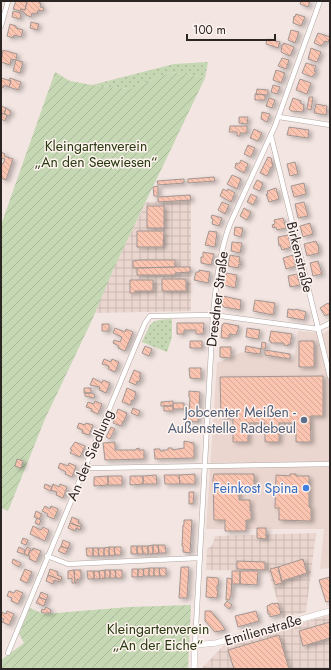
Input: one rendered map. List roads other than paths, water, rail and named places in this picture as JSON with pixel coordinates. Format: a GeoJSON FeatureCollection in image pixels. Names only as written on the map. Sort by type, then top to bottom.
{"type":"FeatureCollection","features":[{"type":"Feature","properties":{"kind":"street"},"geometry":{"type":"LineString","coordinates":[[1,26],[8,1]]}},
{"type":"Feature","properties":{"kind":"street","name":"Dresdner Straße"},"geometry":{"type":"LineString","coordinates":[[195,645],[213,315],[225,238],[271,136],[320,1]]}},
{"type":"Feature","properties":{"kind":"street"},"geometry":{"type":"LineString","coordinates":[[278,117],[330,125]]}},
{"type":"Feature","properties":{"kind":"street","name":"Birkenstraße"},"geometry":{"type":"LineString","coordinates":[[271,136],[330,377]]}},
{"type":"Feature","properties":{"kind":"street"},"geometry":{"type":"LineString","coordinates":[[213,315],[318,329],[330,323]]}},
{"type":"Feature","properties":{"kind":"street","name":"An der Siedlung"},"geometry":{"type":"LineString","coordinates":[[8,653],[84,466],[142,330],[150,316],[213,315]]}},
{"type":"Feature","properties":{"kind":"street"},"geometry":{"type":"LineString","coordinates":[[84,466],[94,468],[330,464]]}},
{"type":"Feature","properties":{"kind":"street"},"geometry":{"type":"LineString","coordinates":[[47,556],[68,564],[199,558]]}},
{"type":"Feature","properties":{"kind":"street","name":"Emilienstraße"},"geometry":{"type":"LineString","coordinates":[[195,645],[216,643],[330,611]]}},
{"type":"Feature","properties":{"kind":"street"},"geometry":{"type":"LineString","coordinates":[[194,669],[195,645]]}},
{"type":"Feature","properties":{"kind":"place","name":"Jobcenter Meißen - Außenstelle Radebeul"},"geometry":{"type":"Point","coordinates":[304,420]}},
{"type":"Feature","properties":{"kind":"place","name":"Feinkost Spina"},"geometry":{"type":"Point","coordinates":[306,488]}},
{"type":"Feature","properties":{"kind":"park label","name":"Kleingartenverein „An den Seewiesen“"},"geometry":{"type":"Point","coordinates":[96,154]}},
{"type":"Feature","properties":{"kind":"park label","name":"Kleingartenverein „An der Eiche“"},"geometry":{"type":"Point","coordinates":[158,638]}}]}
